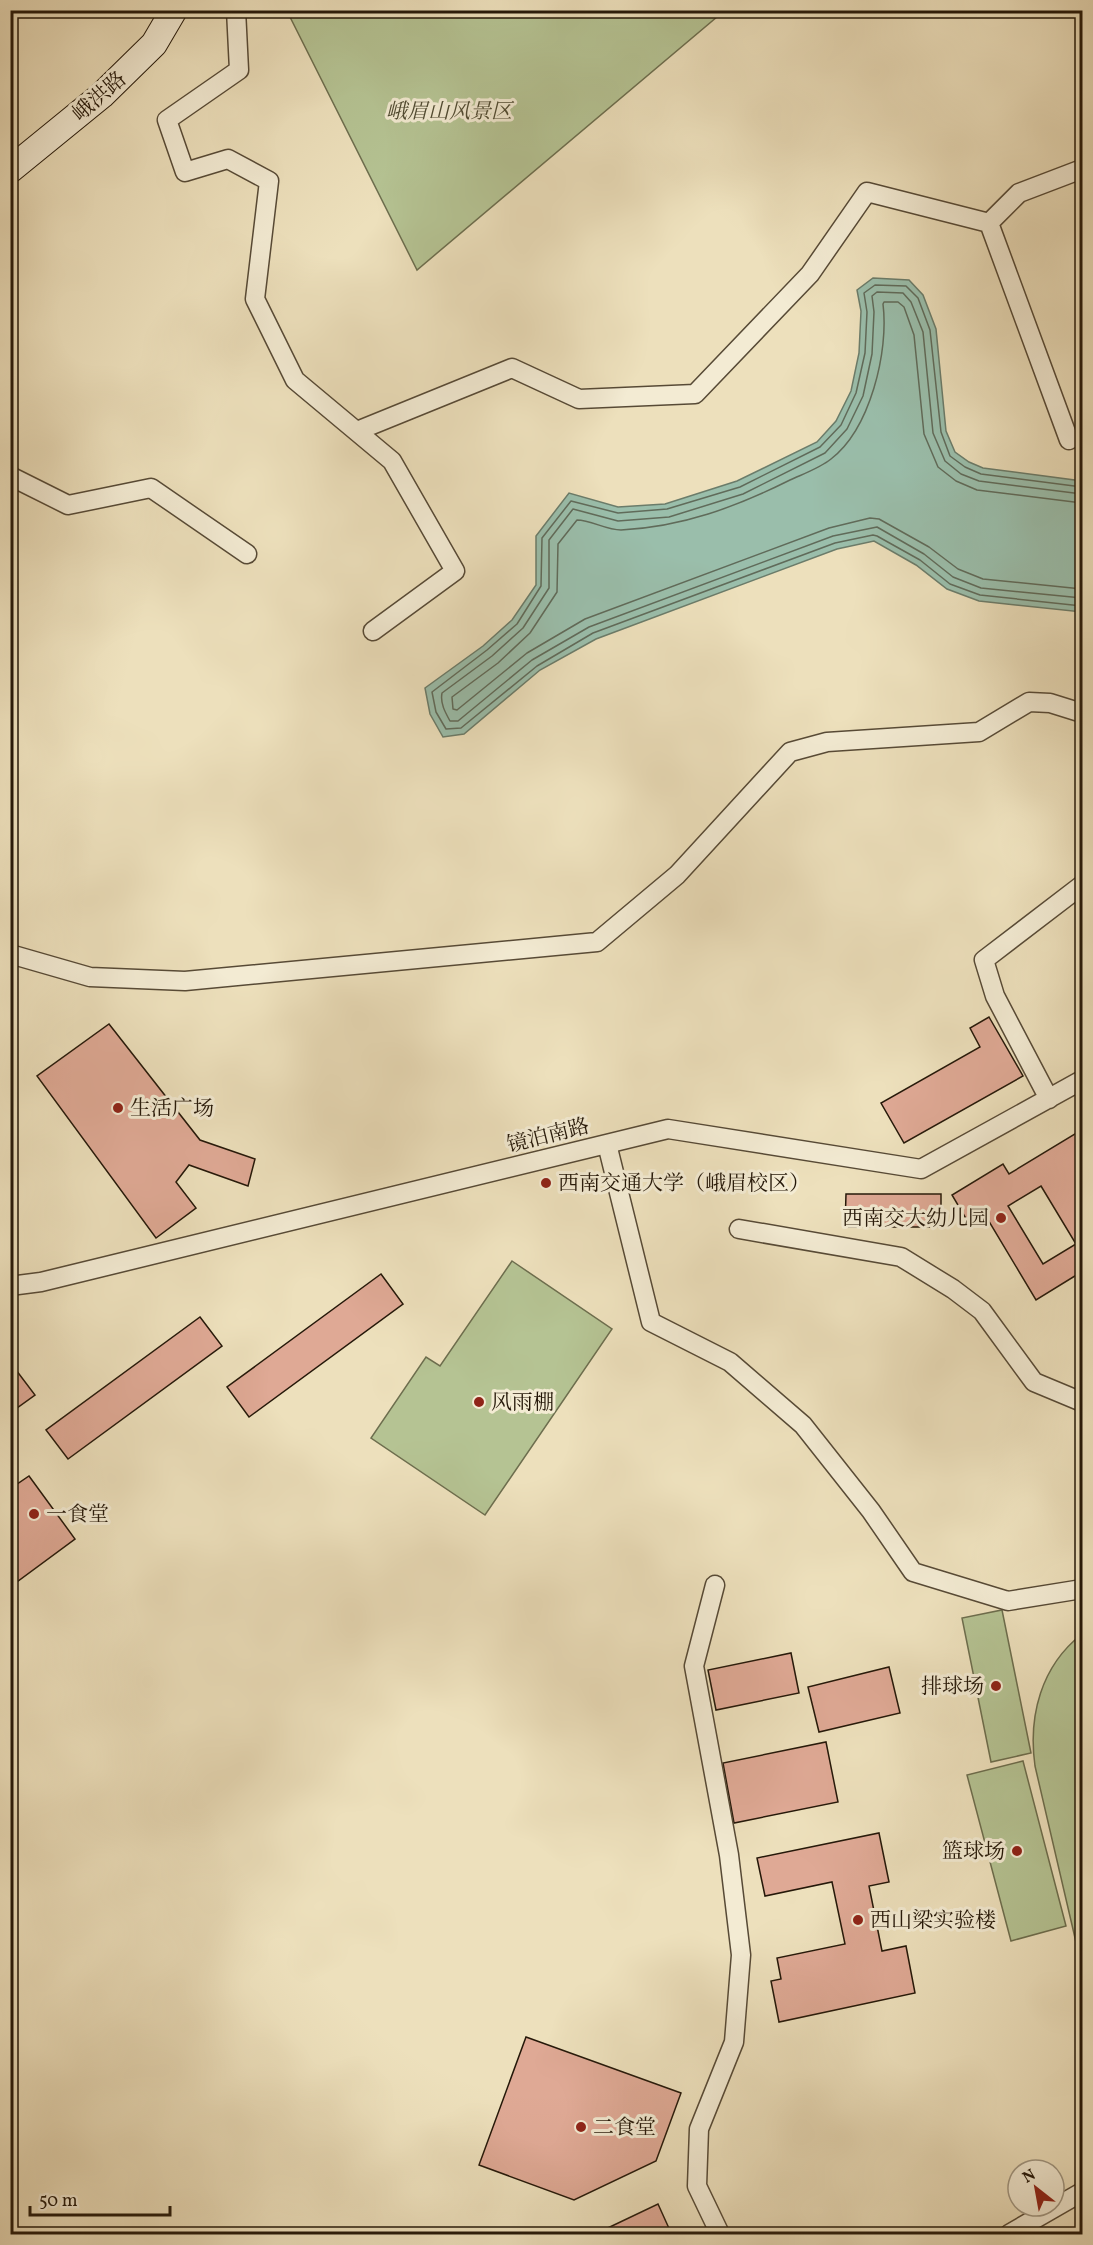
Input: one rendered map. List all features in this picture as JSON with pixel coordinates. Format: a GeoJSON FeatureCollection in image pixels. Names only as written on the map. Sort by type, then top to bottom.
{"type":"FeatureCollection","features":[{"type":"Feature","properties":{"kind":"main road","name":"峨洪路"},"geometry":{"type":"LineString","coordinates":[[10,170],[102,95],[154,44],[174,10]]}},
{"type":"Feature","properties":{"kind":"street"},"geometry":{"type":"LineString","coordinates":[[236,10],[239,70],[166,120],[185,172],[228,159],[269,181],[255,299],[295,380],[392,461],[455,572],[373,631]]}},
{"type":"Feature","properties":{"kind":"street"},"geometry":{"type":"LineString","coordinates":[[989,223],[1019,193],[1083,169]]}},
{"type":"Feature","properties":{"kind":"street"},"geometry":{"type":"LineString","coordinates":[[357,431],[512,368],[579,399],[695,394],[810,274],[867,192],[989,223]]}},
{"type":"Feature","properties":{"kind":"street"},"geometry":{"type":"LineString","coordinates":[[989,223],[1069,440]]}},
{"type":"Feature","properties":{"kind":"street"},"geometry":{"type":"LineString","coordinates":[[10,476],[68,504],[151,488],[246,554]]}},
{"type":"Feature","properties":{"kind":"street"},"geometry":{"type":"LineString","coordinates":[[10,954],[90,977],[185,981],[597,942],[677,874],[790,752],[827,742],[979,732],[1029,702],[1050,703],[1083,713]]}},
{"type":"Feature","properties":{"kind":"street"},"geometry":{"type":"LineString","coordinates":[[1049,1099],[995,996],[984,960],[1083,885]]}},
{"type":"Feature","properties":{"kind":"street","name":"镜泊南路"},"geometry":{"type":"LineString","coordinates":[[10,1286],[52,1279],[668,1129],[921,1169],[1083,1080]]}},
{"type":"Feature","properties":{"kind":"street"},"geometry":{"type":"LineString","coordinates":[[607,1144],[651,1322],[730,1362],[803,1425],[871,1511],[913,1572],[1008,1601],[1083,1589]]}},
{"type":"Feature","properties":{"kind":"street"},"geometry":{"type":"LineString","coordinates":[[739,1229],[901,1257],[953,1289],[982,1311],[1035,1382],[1083,1402]]}},
{"type":"Feature","properties":{"kind":"street"},"geometry":{"type":"LineString","coordinates":[[715,1585],[694,1666],[729,1855],[741,1955],[735,2042],[699,2129],[697,2186],[720,2235]]}},
{"type":"Feature","properties":{"kind":"street"},"geometry":{"type":"LineString","coordinates":[[1009,2235],[1083,2192]]}},
{"type":"Feature","properties":{"kind":"green space","name":"峨眉山风景区"},"geometry":{"type":"Polygon","coordinates":[[[287,11],[724,11],[417,270],[287,11]]]}},
{"type":"Feature","properties":{"kind":"green space","name":"风雨棚"},"geometry":{"type":"Polygon","coordinates":[[[512,1261],[612,1329],[485,1515],[371,1438],[426,1357],[440,1366],[512,1261]]]}},
{"type":"Feature","properties":{"kind":"green space","name":"排球场"},"geometry":{"type":"Polygon","coordinates":[[[1002,1610],[1031,1753],[991,1762],[962,1618],[1002,1610]]]}},
{"type":"Feature","properties":{"kind":"green space"},"geometry":{"type":"Polygon","coordinates":[[[1082,1634],[1082,1968],[1035,1766],[1033,1747],[1040,1693],[1056,1661],[1082,1634]]]}},
{"type":"Feature","properties":{"kind":"green space","name":"篮球场"},"geometry":{"type":"Polygon","coordinates":[[[1023,1761],[1066,1926],[1011,1941],[967,1775],[1023,1761]]]}},
{"type":"Feature","properties":{"kind":"water"},"geometry":{"type":"Polygon","coordinates":[[[873,278],[909,280],[923,295],[936,329],[946,431],[955,452],[983,468],[1082,481],[1082,612],[979,601],[947,589],[916,565],[874,541],[837,549],[596,639],[540,670],[464,734],[443,737],[430,714],[425,688],[483,646],[512,620],[536,585],[536,536],[569,493],[618,507],[665,504],[737,481],[817,442],[836,421],[851,391],[859,353],[861,311],[857,290],[873,278]]]}},
{"type":"Feature","properties":{"kind":"building"},"geometry":{"type":"Polygon","coordinates":[[[989,1017],[1023,1076],[904,1143],[881,1103],[980,1047],[970,1028],[989,1017]]]}},
{"type":"Feature","properties":{"kind":"building","name":"生活广场"},"geometry":{"type":"Polygon","coordinates":[[[109,1024],[200,1140],[255,1159],[248,1186],[189,1165],[176,1182],[196,1208],[156,1238],[37,1076],[109,1024]]]}},
{"type":"Feature","properties":{"kind":"building","name":"西南交大幼儿园"},"geometry":{"type":"Polygon","coordinates":[[[1083,1129],[1083,1271],[1036,1300],[984,1213],[968,1222],[952,1195],[1003,1164],[1009,1174],[1083,1129]],[[1041,1186],[1008,1206],[1043,1264],[1076,1244],[1041,1186]]]}},
{"type":"Feature","properties":{"kind":"building"},"geometry":{"type":"Polygon","coordinates":[[[846,1194],[941,1194],[941,1227],[845,1227],[846,1194]]]}},
{"type":"Feature","properties":{"kind":"building"},"geometry":{"type":"Polygon","coordinates":[[[381,1274],[403,1304],[249,1417],[227,1387],[381,1274]]]}},
{"type":"Feature","properties":{"kind":"building"},"geometry":{"type":"Polygon","coordinates":[[[200,1317],[222,1346],[68,1459],[46,1430],[200,1317]]]}},
{"type":"Feature","properties":{"kind":"building"},"geometry":{"type":"Polygon","coordinates":[[[10,1362],[35,1395],[10,1413],[10,1362]]]}},
{"type":"Feature","properties":{"kind":"building","name":"一食堂"},"geometry":{"type":"Polygon","coordinates":[[[29,1476],[75,1539],[10,1587],[10,1489],[29,1476]]]}},
{"type":"Feature","properties":{"kind":"building"},"geometry":{"type":"Polygon","coordinates":[[[791,1653],[799,1693],[716,1710],[708,1670],[791,1653]]]}},
{"type":"Feature","properties":{"kind":"building"},"geometry":{"type":"Polygon","coordinates":[[[889,1667],[900,1713],[819,1732],[808,1687],[889,1667]]]}},
{"type":"Feature","properties":{"kind":"building"},"geometry":{"type":"Polygon","coordinates":[[[826,1742],[838,1802],[734,1823],[723,1763],[826,1742]]]}},
{"type":"Feature","properties":{"kind":"building","name":"西山梁实验楼"},"geometry":{"type":"Polygon","coordinates":[[[879,1833],[889,1882],[869,1886],[882,1951],[906,1946],[915,1993],[779,2022],[771,1981],[781,1979],[777,1958],[845,1944],[832,1882],[765,1896],[757,1858],[879,1833]]]}},
{"type":"Feature","properties":{"kind":"building","name":"二食堂"},"geometry":{"type":"Polygon","coordinates":[[[526,2037],[681,2093],[656,2161],[574,2200],[479,2165],[526,2037]]]}},
{"type":"Feature","properties":{"kind":"building"},"geometry":{"type":"Polygon","coordinates":[[[658,2204],[672,2235],[593,2235],[658,2204]]]}},
{"type":"Feature","properties":{"kind":"place","name":"生活广场"},"geometry":{"type":"Point","coordinates":[118,1108]}},
{"type":"Feature","properties":{"kind":"place","name":"西南交通大学（峨眉校区）"},"geometry":{"type":"Point","coordinates":[546,1183]}},
{"type":"Feature","properties":{"kind":"place","name":"西南交大幼儿园"},"geometry":{"type":"Point","coordinates":[1001,1218]}},
{"type":"Feature","properties":{"kind":"place","name":"风雨棚"},"geometry":{"type":"Point","coordinates":[479,1402]}},
{"type":"Feature","properties":{"kind":"place","name":"一食堂"},"geometry":{"type":"Point","coordinates":[34,1514]}},
{"type":"Feature","properties":{"kind":"place","name":"排球场"},"geometry":{"type":"Point","coordinates":[996,1686]}},
{"type":"Feature","properties":{"kind":"place","name":"篮球场"},"geometry":{"type":"Point","coordinates":[1017,1851]}},
{"type":"Feature","properties":{"kind":"place","name":"西山梁实验楼"},"geometry":{"type":"Point","coordinates":[858,1920]}},
{"type":"Feature","properties":{"kind":"place","name":"二食堂"},"geometry":{"type":"Point","coordinates":[581,2127]}}]}
